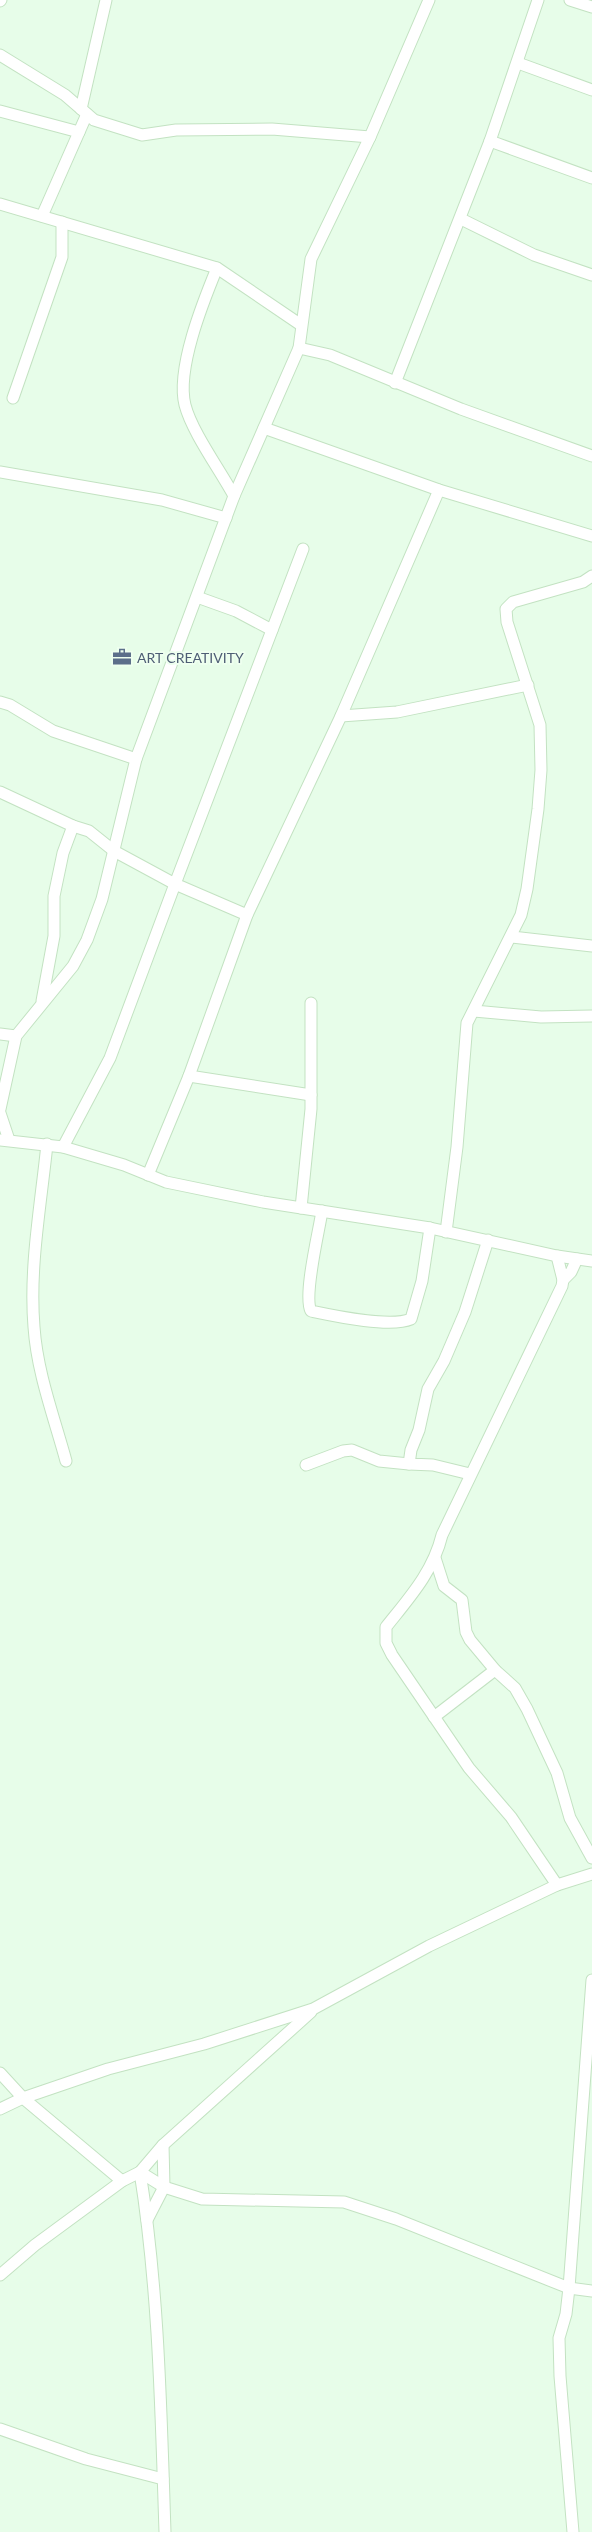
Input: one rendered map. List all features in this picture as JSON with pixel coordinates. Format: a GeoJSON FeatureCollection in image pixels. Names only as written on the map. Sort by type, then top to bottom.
{"type":"FeatureCollection","features":[{"type":"Feature","properties":{"kind":"street"},"geometry":{"type":"LineString","coordinates":[[42,216],[79,132],[106,0]]}},
{"type":"Feature","properties":{"kind":"street"},"geometry":{"type":"LineString","coordinates":[[0,1108],[16,1036],[73,966],[87,940],[102,899],[136,759],[234,496],[300,348],[301,325],[311,259],[370,137],[429,0]]}},
{"type":"Feature","properties":{"kind":"street"},"geometry":{"type":"LineString","coordinates":[[395,383],[461,219],[518,63],[538,0]]}},
{"type":"Feature","properties":{"kind":"street"},"geometry":{"type":"LineString","coordinates":[[570,0],[592,8]]}},
{"type":"Feature","properties":{"kind":"street"},"geometry":{"type":"LineString","coordinates":[[0,55],[65,95],[94,120],[142,135],[176,130],[272,128],[370,137]]}},
{"type":"Feature","properties":{"kind":"street"},"geometry":{"type":"LineString","coordinates":[[518,63],[592,90]]}},
{"type":"Feature","properties":{"kind":"street"},"geometry":{"type":"LineString","coordinates":[[0,112],[79,132]]}},
{"type":"Feature","properties":{"kind":"street"},"geometry":{"type":"LineString","coordinates":[[490,141],[592,178]]}},
{"type":"Feature","properties":{"kind":"street"},"geometry":{"type":"LineString","coordinates":[[0,204],[217,268],[301,325]]}},
{"type":"Feature","properties":{"kind":"street"},"geometry":{"type":"LineString","coordinates":[[461,219],[534,255],[592,275]]}},
{"type":"Feature","properties":{"kind":"street"},"geometry":{"type":"LineString","coordinates":[[12,398],[62,257],[62,222]]}},
{"type":"Feature","properties":{"kind":"street"},"geometry":{"type":"LineString","coordinates":[[217,268],[206,295],[185,367],[185,404],[234,496]]}},
{"type":"Feature","properties":{"kind":"street"},"geometry":{"type":"LineString","coordinates":[[300,348],[330,355],[395,383],[592,456]]}},
{"type":"Feature","properties":{"kind":"street"},"geometry":{"type":"LineString","coordinates":[[264,428],[440,490],[592,536]]}},
{"type":"Feature","properties":{"kind":"street"},"geometry":{"type":"LineString","coordinates":[[0,472],[162,500],[226,518]]}},
{"type":"Feature","properties":{"kind":"street"},"geometry":{"type":"LineString","coordinates":[[148,1175],[189,1076],[247,915],[341,716],[440,490]]}},
{"type":"Feature","properties":{"kind":"street"},"geometry":{"type":"LineString","coordinates":[[63,1147],[110,1058],[303,549]]}},
{"type":"Feature","properties":{"kind":"street"},"geometry":{"type":"LineString","coordinates":[[446,1232],[452,1198],[465,1068],[464,1043],[467,1023],[512,937],[521,915],[527,889],[542,770],[540,725],[507,622],[506,609],[514,602],[583,582],[592,576]]}},
{"type":"Feature","properties":{"kind":"street"},"geometry":{"type":"LineString","coordinates":[[197,597],[236,611],[272,630]]}},
{"type":"Feature","properties":{"kind":"street"},"geometry":{"type":"LineString","coordinates":[[341,716],[397,712],[528,686]]}},
{"type":"Feature","properties":{"kind":"street"},"geometry":{"type":"LineString","coordinates":[[0,702],[10,705],[52,731],[136,759]]}},
{"type":"Feature","properties":{"kind":"street"},"geometry":{"type":"LineString","coordinates":[[0,792],[72,826],[89,831],[114,851],[175,884],[247,915]]}},
{"type":"Feature","properties":{"kind":"street"},"geometry":{"type":"LineString","coordinates":[[41,1003],[54,936],[54,896],[62,853],[72,826]]}},
{"type":"Feature","properties":{"kind":"street"},"geometry":{"type":"LineString","coordinates":[[512,937],[592,946]]}},
{"type":"Feature","properties":{"kind":"street"},"geometry":{"type":"LineString","coordinates":[[301,1208],[310,1096],[311,1003]]}},
{"type":"Feature","properties":{"kind":"street"},"geometry":{"type":"LineString","coordinates":[[474,1011],[541,1017],[592,1016]]}},
{"type":"Feature","properties":{"kind":"street"},"geometry":{"type":"LineString","coordinates":[[0,1034],[16,1036]]}},
{"type":"Feature","properties":{"kind":"street"},"geometry":{"type":"LineString","coordinates":[[189,1076],[310,1096]]}},
{"type":"Feature","properties":{"kind":"street"},"geometry":{"type":"LineString","coordinates":[[0,1114],[5,1140],[63,1147],[124,1165],[166,1182],[263,1202],[430,1228],[557,1256],[587,1257]]}},
{"type":"Feature","properties":{"kind":"street"},"geometry":{"type":"LineString","coordinates":[[47,1144],[32,1289],[34,1329],[41,1370],[66,1461]]}},
{"type":"Feature","properties":{"kind":"street"},"geometry":{"type":"LineString","coordinates":[[322,1211],[308,1290],[308,1305],[311,1311],[334,1316],[392,1323],[411,1319],[422,1281],[430,1228]]}},
{"type":"Feature","properties":{"kind":"street"},"geometry":{"type":"LineString","coordinates":[[409,1464],[428,1389],[444,1361],[466,1312],[488,1240]]}},
{"type":"Feature","properties":{"kind":"street"},"geometry":{"type":"LineString","coordinates":[[557,1256],[563,1280]]}},
{"type":"Feature","properties":{"kind":"street"},"geometry":{"type":"LineString","coordinates":[[557,1884],[511,1817],[469,1768],[392,1655],[384,1634],[386,1627],[424,1580],[470,1474],[563,1280],[587,1257]]}},
{"type":"Feature","properties":{"kind":"street"},"geometry":{"type":"LineString","coordinates":[[306,1465],[343,1451],[352,1450],[379,1461],[432,1465],[470,1474]]}},
{"type":"Feature","properties":{"kind":"street"},"geometry":{"type":"LineString","coordinates":[[435,1558],[444,1586],[462,1600],[466,1632],[470,1640],[495,1670],[514,1688],[527,1709],[557,1773],[570,1818],[592,1858]]}},
{"type":"Feature","properties":{"kind":"street"},"geometry":{"type":"LineString","coordinates":[[434,1716],[495,1670]]}},
{"type":"Feature","properties":{"kind":"street"},"geometry":{"type":"LineString","coordinates":[[0,2109],[23,2098],[108,2069],[204,2044],[313,2010],[429,1946],[557,1884],[592,1874]]}},
{"type":"Feature","properties":{"kind":"street"},"geometry":{"type":"LineString","coordinates":[[572,2532],[559,2338],[566,2314],[569,2288],[592,1980]]}},
{"type":"Feature","properties":{"kind":"street"},"geometry":{"type":"LineString","coordinates":[[0,2275],[35,2246],[122,2181],[140,2172],[163,2145],[313,2010]]}},
{"type":"Feature","properties":{"kind":"street"},"geometry":{"type":"LineString","coordinates":[[0,2073],[23,2098],[122,2181]]}},
{"type":"Feature","properties":{"kind":"street"},"geometry":{"type":"LineString","coordinates":[[147,2220],[164,2187],[163,2145]]}},
{"type":"Feature","properties":{"kind":"street"},"geometry":{"type":"LineString","coordinates":[[140,2172],[164,2187],[202,2199],[344,2202],[396,2219],[569,2288],[592,2291]]}},
{"type":"Feature","properties":{"kind":"street"},"geometry":{"type":"LineString","coordinates":[[140,2172],[147,2220],[165,2532]]}},
{"type":"Feature","properties":{"kind":"street"},"geometry":{"type":"LineString","coordinates":[[0,2429],[86,2459],[163,2479]]}},
{"type":"Feature","properties":{"kind":"place","name":"ART CREATIVITY"},"geometry":{"type":"Point","coordinates":[122,657]}}]}
